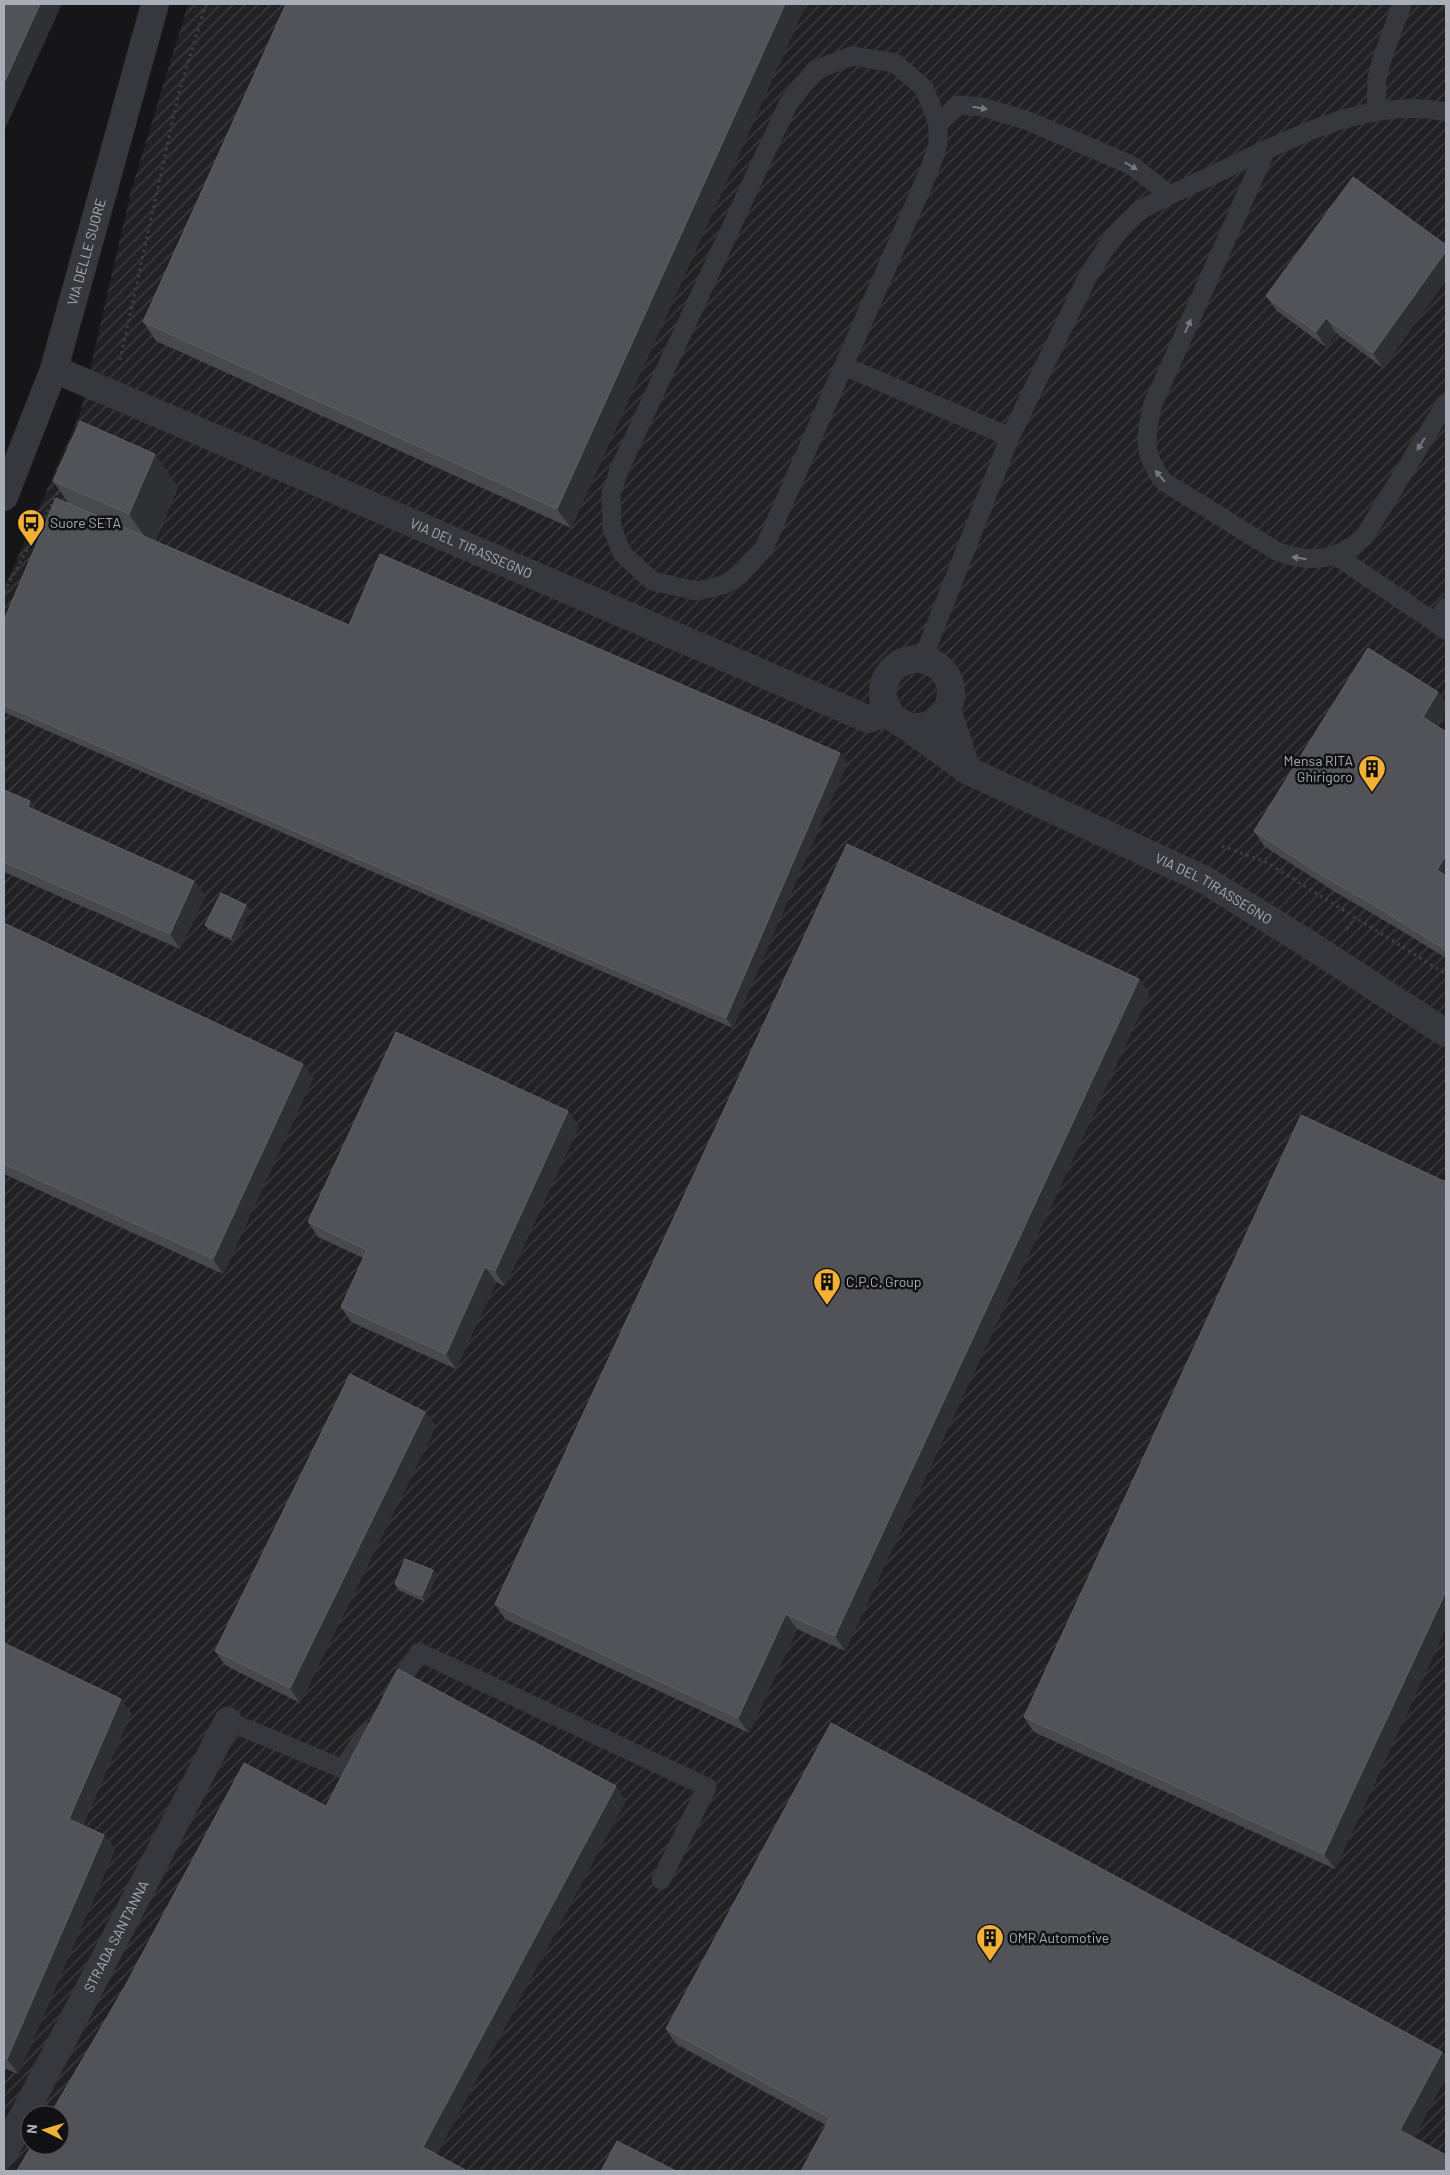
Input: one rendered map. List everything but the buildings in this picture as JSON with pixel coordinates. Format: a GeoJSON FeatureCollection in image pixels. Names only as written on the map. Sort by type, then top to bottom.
{"type":"FeatureCollection","features":[{"type":"Feature","properties":{"kind":"street","name":"VIA DELLE SUORE"},"geometry":{"type":"LineString","coordinates":[[4,497],[54,369],[156,4]]}},
{"type":"Feature","properties":{"kind":"street","name":"VIA DEL TIRASSEGNO"},"geometry":{"type":"LineString","coordinates":[[54,369],[868,718],[895,718]]}},
{"type":"Feature","properties":{"kind":"street"},"geometry":{"type":"LineString","coordinates":[[895,718],[918,728],[930,725],[940,719],[947,710],[951,689],[948,678],[942,669],[933,662],[923,658],[906,660],[892,669],[886,678],[882,690],[884,702],[895,718],[967,770]]}},
{"type":"Feature","properties":{"kind":"street"},"geometry":{"type":"LineString","coordinates":[[947,710],[967,770]]}},
{"type":"Feature","properties":{"kind":"street","name":"VIA DEL TIRASSEGNO"},"geometry":{"type":"LineString","coordinates":[[967,770],[1203,879],[1446,1033]]}},
{"type":"Feature","properties":{"kind":"street","name":"STRADA SANT'ANNA"},"geometry":{"type":"LineString","coordinates":[[4,2153],[228,1721]]}},
{"type":"Feature","properties":{"kind":"lane"},"geometry":{"type":"LineString","coordinates":[[1376,112],[1377,79],[1381,62],[1402,4]]}},
{"type":"Feature","properties":{"kind":"lane"},"geometry":{"type":"LineString","coordinates":[[852,56],[895,63],[924,88],[938,123],[938,144],[929,171],[844,366],[764,548],[740,575],[723,585],[697,591],[652,581],[622,553],[612,528],[611,494],[619,470],[788,104],[814,70],[852,56]]}},
{"type":"Feature","properties":{"kind":"lane"},"geometry":{"type":"LineString","coordinates":[[938,123],[959,105],[982,107],[1017,118],[1131,165],[1170,195]]}},
{"type":"Feature","properties":{"kind":"lane"},"geometry":{"type":"LineString","coordinates":[[923,658],[1010,437],[1087,278],[1105,249],[1123,226],[1142,209],[1170,195],[1266,150],[1323,126],[1398,108],[1428,108],[1446,112]]}},
{"type":"Feature","properties":{"kind":"lane"},"geometry":{"type":"LineString","coordinates":[[1266,150],[1153,404],[1146,430],[1146,449],[1153,468],[1163,481],[1276,551],[1292,557],[1306,559],[1336,556],[1351,549],[1364,537],[1446,403]]}},
{"type":"Feature","properties":{"kind":"lane"},"geometry":{"type":"LineString","coordinates":[[844,366],[1010,437]]}},
{"type":"Feature","properties":{"kind":"lane"},"geometry":{"type":"LineString","coordinates":[[1336,556],[1441,627],[1446,607]]}},
{"type":"Feature","properties":{"kind":"lane"},"geometry":{"type":"LineString","coordinates":[[228,1721],[343,1769],[419,1652],[707,1787],[661,1880]]}},
{"type":"Feature","properties":{"kind":"path"},"geometry":{"type":"LineString","coordinates":[[112,395],[179,92],[206,4]]}},
{"type":"Feature","properties":{"kind":"path"},"geometry":{"type":"LineString","coordinates":[[4,592],[65,481]]}},
{"type":"Feature","properties":{"kind":"path"},"geometry":{"type":"LineString","coordinates":[[1222,846],[1266,862],[1446,974]]}},
{"type":"Feature","properties":{"kind":"shaded area"},"geometry":{"type":"Polygon","coordinates":[[[188,4],[1446,4],[1446,2171],[4,2171],[4,589],[80,413],[131,191],[188,4]]]}},
{"type":"Feature","properties":{"kind":"place","name":"Suore SETA"},"geometry":{"type":"Point","coordinates":[31,547]}},
{"type":"Feature","properties":{"kind":"place","name":"Mensa RITA Ghirigoro"},"geometry":{"type":"Point","coordinates":[1372,793]}},
{"type":"Feature","properties":{"kind":"place","name":"C.P.C. Group"},"geometry":{"type":"Point","coordinates":[827,1306]}},
{"type":"Feature","properties":{"kind":"place","name":"OMR Automotive"},"geometry":{"type":"Point","coordinates":[990,1962]}}]}
